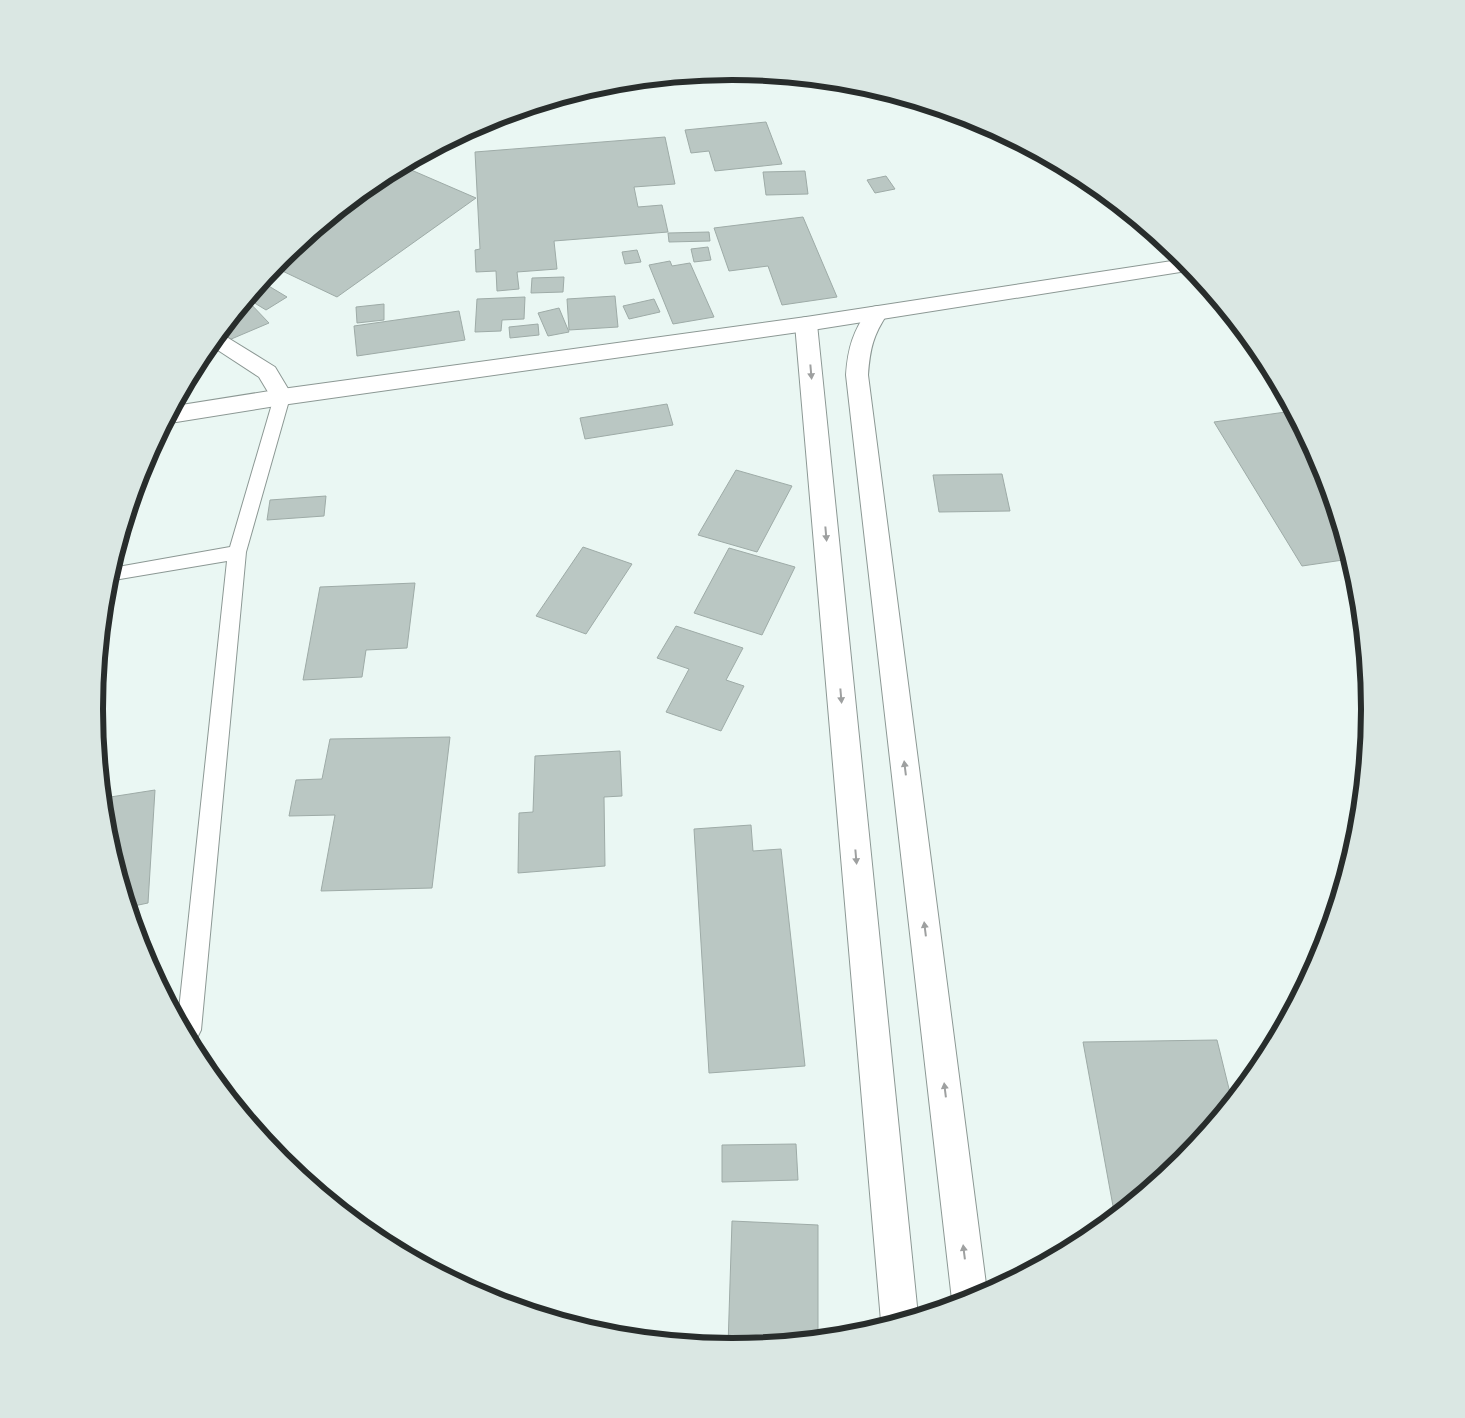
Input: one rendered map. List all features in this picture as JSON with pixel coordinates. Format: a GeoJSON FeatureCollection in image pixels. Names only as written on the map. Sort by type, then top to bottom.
{"type":"FeatureCollection","features":[{"type":"Feature","properties":{"kind":"main road"},"geometry":{"type":"LineString","coordinates":[[177,414],[282,397],[806,324],[1179,266]]}},
{"type":"Feature","properties":{"kind":"main road"},"geometry":{"type":"LineString","coordinates":[[877,313],[864,331],[859,346],[857,374],[969,1292]]}},
{"type":"Feature","properties":{"kind":"main road"},"geometry":{"type":"LineString","coordinates":[[806,324],[899,1316]]}},
{"type":"Feature","properties":{"kind":"main road"},"geometry":{"type":"LineString","coordinates":[[221,343],[267,372],[282,397]]}},
{"type":"Feature","properties":{"kind":"lane"},"geometry":{"type":"LineString","coordinates":[[189,1026],[237,552],[282,397]]}},
{"type":"Feature","properties":{"kind":"lane"},"geometry":{"type":"LineString","coordinates":[[119,573],[237,552]]}},
{"type":"Feature","properties":{"kind":"building"},"geometry":{"type":"Polygon","coordinates":[[[766,122],[782,164],[715,171],[709,151],[691,153],[685,130],[766,122]]]}},
{"type":"Feature","properties":{"kind":"building"},"geometry":{"type":"Polygon","coordinates":[[[665,137],[675,184],[634,187],[638,207],[662,205],[668,232],[554,241],[557,269],[517,272],[519,289],[497,291],[496,271],[476,272],[475,250],[480,249],[475,152],[665,137]]]}},
{"type":"Feature","properties":{"kind":"building"},"geometry":{"type":"Polygon","coordinates":[[[410,169],[476,198],[337,297],[282,271],[318,236],[383,186],[410,169]]]}},
{"type":"Feature","properties":{"kind":"building"},"geometry":{"type":"Polygon","coordinates":[[[805,171],[808,194],[766,195],[763,172],[805,171]]]}},
{"type":"Feature","properties":{"kind":"building"},"geometry":{"type":"Polygon","coordinates":[[[886,176],[895,189],[875,193],[867,180],[886,176]]]}},
{"type":"Feature","properties":{"kind":"building"},"geometry":{"type":"Polygon","coordinates":[[[803,217],[837,297],[782,305],[768,266],[729,271],[714,228],[803,217]]]}},
{"type":"Feature","properties":{"kind":"building"},"geometry":{"type":"Polygon","coordinates":[[[709,232],[710,241],[669,242],[668,233],[709,232]]]}},
{"type":"Feature","properties":{"kind":"building"},"geometry":{"type":"Polygon","coordinates":[[[708,247],[711,260],[694,262],[691,249],[708,247]]]}},
{"type":"Feature","properties":{"kind":"building"},"geometry":{"type":"Polygon","coordinates":[[[637,250],[641,262],[625,264],[622,252],[637,250]]]}},
{"type":"Feature","properties":{"kind":"building"},"geometry":{"type":"Polygon","coordinates":[[[670,261],[672,266],[690,263],[714,317],[673,324],[649,265],[670,261]]]}},
{"type":"Feature","properties":{"kind":"building"},"geometry":{"type":"Polygon","coordinates":[[[564,277],[563,292],[531,293],[532,278],[564,277]]]}},
{"type":"Feature","properties":{"kind":"building"},"geometry":{"type":"Polygon","coordinates":[[[268,286],[287,297],[266,310],[253,302],[268,286]]]}},
{"type":"Feature","properties":{"kind":"building"},"geometry":{"type":"Polygon","coordinates":[[[615,296],[618,327],[569,330],[567,299],[615,296]]]}},
{"type":"Feature","properties":{"kind":"building"},"geometry":{"type":"Polygon","coordinates":[[[525,297],[524,319],[502,320],[501,331],[475,332],[477,299],[525,297]]]}},
{"type":"Feature","properties":{"kind":"building"},"geometry":{"type":"Polygon","coordinates":[[[654,299],[660,312],[629,319],[623,306],[654,299]]]}},
{"type":"Feature","properties":{"kind":"building"},"geometry":{"type":"Polygon","coordinates":[[[251,304],[269,323],[229,340],[226,337],[251,304]]]}},
{"type":"Feature","properties":{"kind":"building"},"geometry":{"type":"Polygon","coordinates":[[[384,304],[384,320],[357,323],[356,307],[384,304]]]}},
{"type":"Feature","properties":{"kind":"building"},"geometry":{"type":"Polygon","coordinates":[[[559,308],[569,332],[548,336],[538,313],[559,308]]]}},
{"type":"Feature","properties":{"kind":"building"},"geometry":{"type":"Polygon","coordinates":[[[459,311],[465,340],[357,356],[354,326],[459,311]]]}},
{"type":"Feature","properties":{"kind":"building"},"geometry":{"type":"Polygon","coordinates":[[[538,324],[539,335],[510,338],[509,327],[538,324]]]}},
{"type":"Feature","properties":{"kind":"building"},"geometry":{"type":"Polygon","coordinates":[[[667,404],[673,425],[585,439],[580,418],[667,404]]]}},
{"type":"Feature","properties":{"kind":"building"},"geometry":{"type":"Polygon","coordinates":[[[1287,412],[1314,468],[1328,507],[1343,560],[1302,566],[1214,422],[1287,412]]]}},
{"type":"Feature","properties":{"kind":"building"},"geometry":{"type":"Polygon","coordinates":[[[736,470],[792,486],[757,552],[698,535],[736,470]]]}},
{"type":"Feature","properties":{"kind":"building"},"geometry":{"type":"Polygon","coordinates":[[[1002,474],[1010,511],[939,512],[933,475],[1002,474]]]}},
{"type":"Feature","properties":{"kind":"building"},"geometry":{"type":"Polygon","coordinates":[[[326,496],[324,516],[267,520],[270,500],[326,496]]]}},
{"type":"Feature","properties":{"kind":"building"},"geometry":{"type":"Polygon","coordinates":[[[583,547],[632,564],[586,634],[536,616],[583,547]]]}},
{"type":"Feature","properties":{"kind":"building"},"geometry":{"type":"Polygon","coordinates":[[[729,548],[795,567],[762,635],[694,613],[729,548]]]}},
{"type":"Feature","properties":{"kind":"building"},"geometry":{"type":"Polygon","coordinates":[[[415,583],[407,648],[366,650],[362,677],[303,680],[320,587],[415,583]]]}},
{"type":"Feature","properties":{"kind":"building"},"geometry":{"type":"Polygon","coordinates":[[[676,626],[743,648],[726,680],[744,686],[721,731],[666,712],[689,669],[657,658],[676,626]]]}},
{"type":"Feature","properties":{"kind":"building"},"geometry":{"type":"Polygon","coordinates":[[[450,737],[432,888],[321,891],[335,815],[289,816],[296,780],[322,779],[330,739],[450,737]]]}},
{"type":"Feature","properties":{"kind":"building"},"geometry":{"type":"Polygon","coordinates":[[[620,751],[622,796],[604,797],[605,866],[518,873],[519,813],[533,812],[535,756],[620,751]]]}},
{"type":"Feature","properties":{"kind":"building"},"geometry":{"type":"Polygon","coordinates":[[[155,790],[148,903],[135,906],[125,872],[110,797],[155,790]]]}},
{"type":"Feature","properties":{"kind":"building"},"geometry":{"type":"Polygon","coordinates":[[[751,825],[753,851],[781,849],[805,1066],[709,1073],[694,829],[751,825]]]}},
{"type":"Feature","properties":{"kind":"building"},"geometry":{"type":"Polygon","coordinates":[[[1217,1040],[1230,1094],[1177,1154],[1114,1209],[1083,1042],[1217,1040]]]}},
{"type":"Feature","properties":{"kind":"building"},"geometry":{"type":"Polygon","coordinates":[[[796,1144],[798,1180],[722,1182],[722,1145],[796,1144]]]}},
{"type":"Feature","properties":{"kind":"building"},"geometry":{"type":"Polygon","coordinates":[[[732,1221],[818,1225],[818,1332],[774,1337],[728,1338],[732,1221]]]}}]}
